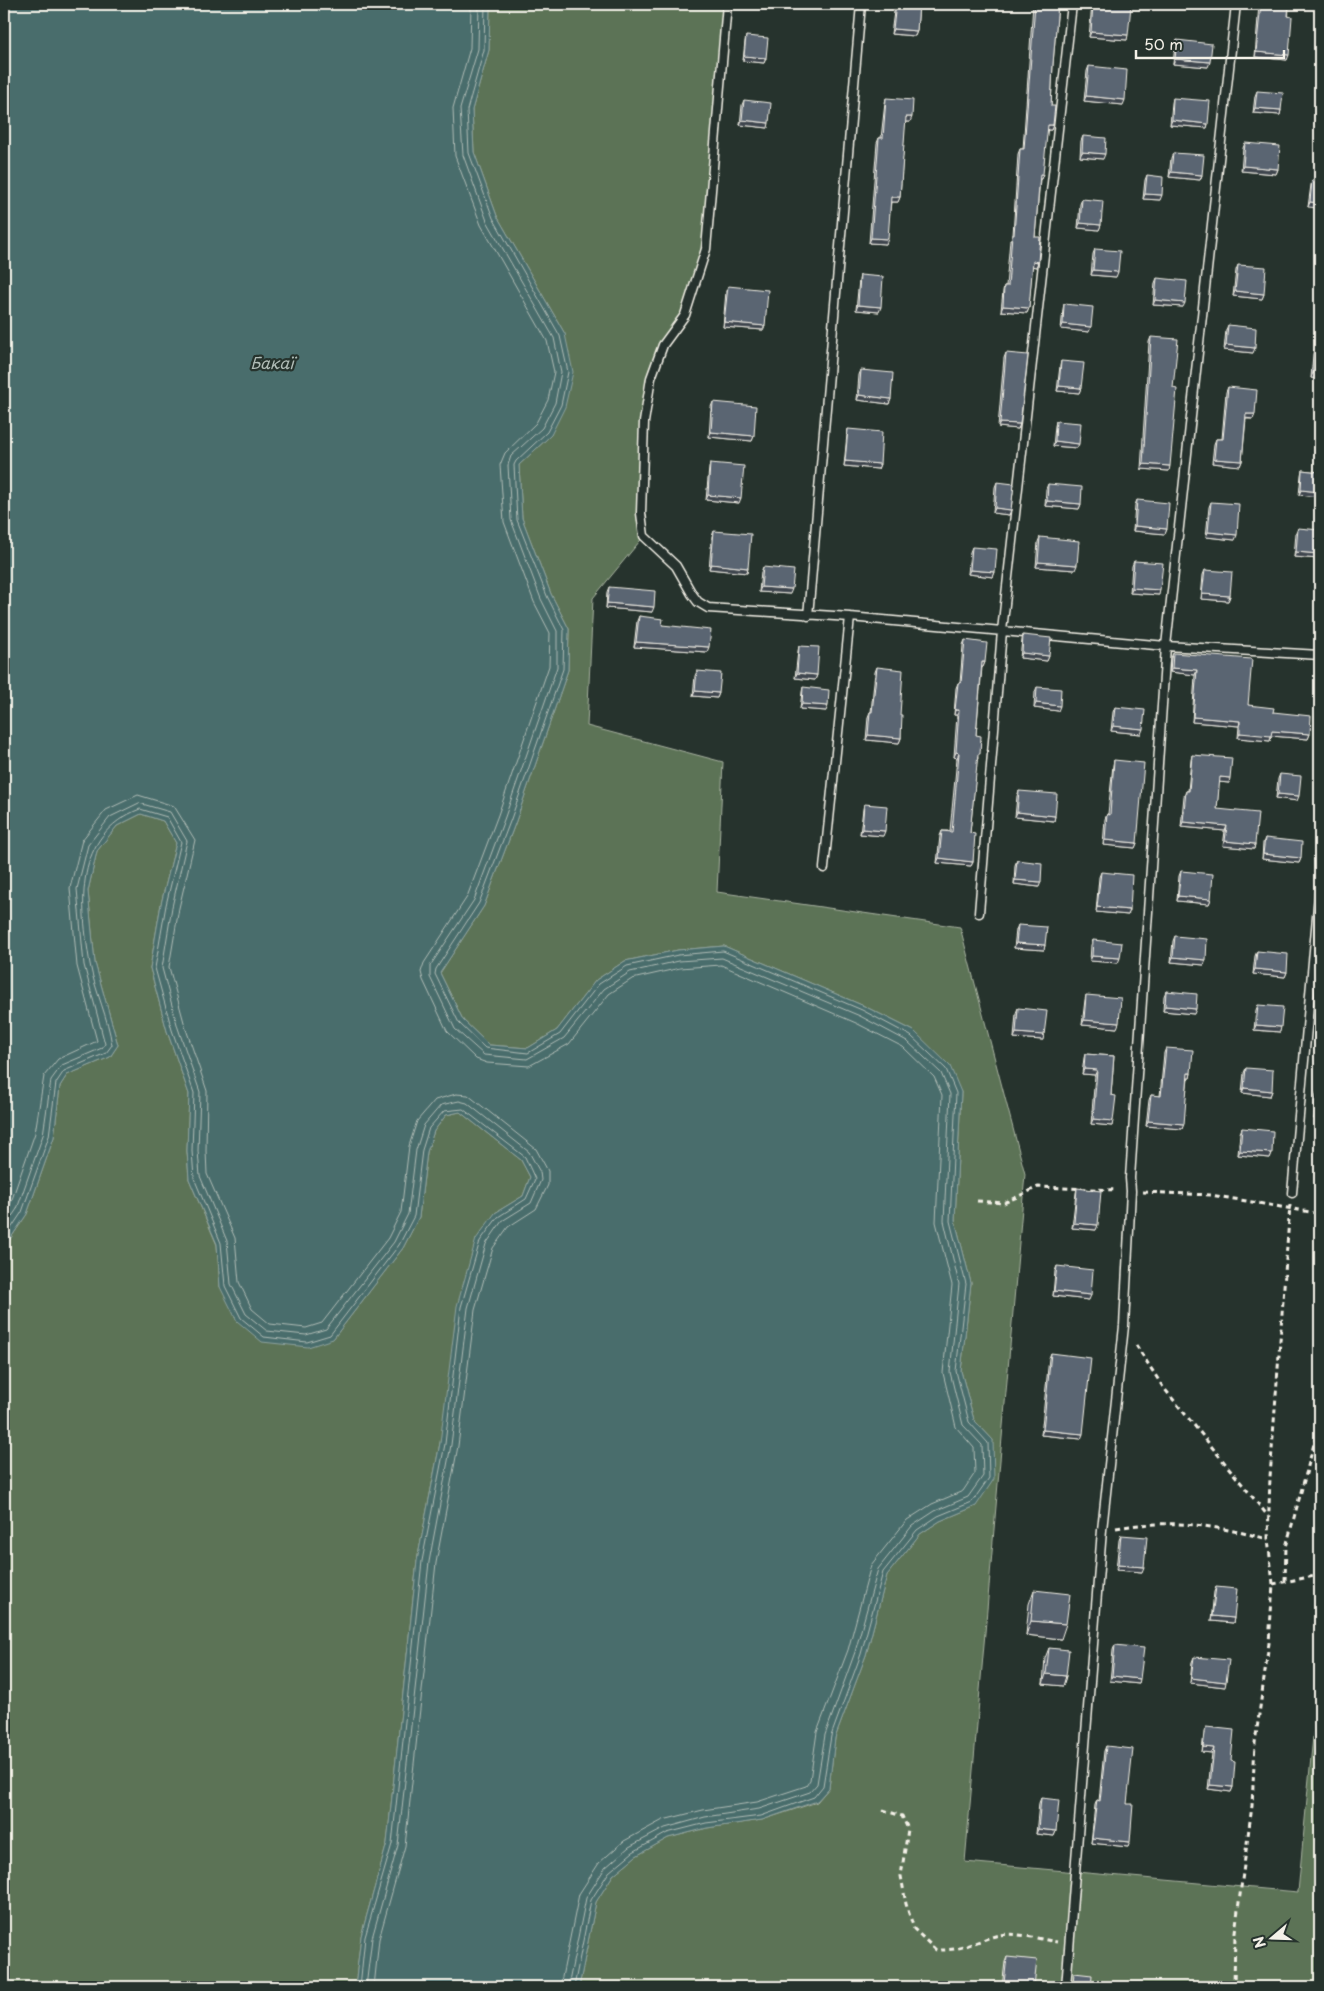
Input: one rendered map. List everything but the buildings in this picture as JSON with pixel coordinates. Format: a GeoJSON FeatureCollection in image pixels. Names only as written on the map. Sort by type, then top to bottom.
{"type":"FeatureCollection","features":[{"type":"Feature","properties":{"kind":"lane"},"geometry":{"type":"LineString","coordinates":[[727,4],[706,249],[685,315],[663,345],[651,378],[644,422],[641,514],[644,536],[676,566],[698,602],[708,608],[808,616],[850,617],[1166,646],[1320,655]]}},
{"type":"Feature","properties":{"kind":"lane"},"geometry":{"type":"LineString","coordinates":[[808,616],[861,4]]}},
{"type":"Feature","properties":{"kind":"lane"},"geometry":{"type":"LineString","coordinates":[[979,913],[1002,632],[1072,4]]}},
{"type":"Feature","properties":{"kind":"lane"},"geometry":{"type":"LineString","coordinates":[[1066,1987],[1071,1946],[1102,1530],[1124,1326],[1131,1191],[1130,1178],[1166,646],[1236,4]]}},
{"type":"Feature","properties":{"kind":"lane"},"geometry":{"type":"LineString","coordinates":[[824,868],[850,617]]}},
{"type":"Feature","properties":{"kind":"lane"},"geometry":{"type":"LineString","coordinates":[[1292,1193],[1320,884]]}},
{"type":"Feature","properties":{"kind":"path"},"geometry":{"type":"LineString","coordinates":[[977,1201],[1004,1203],[1038,1187],[1131,1191],[1211,1195],[1290,1208],[1316,1214],[1320,1217]]}},
{"type":"Feature","properties":{"kind":"path"},"geometry":{"type":"LineString","coordinates":[[1234,1987],[1234,1932],[1252,1806],[1254,1743],[1269,1643],[1273,1584],[1268,1539],[1270,1477],[1290,1208]]}},
{"type":"Feature","properties":{"kind":"path"},"geometry":{"type":"LineString","coordinates":[[1124,1326],[1163,1387],[1269,1516]]}},
{"type":"Feature","properties":{"kind":"path"},"geometry":{"type":"LineString","coordinates":[[1285,1581],[1286,1547],[1317,1433],[1320,1397]]}},
{"type":"Feature","properties":{"kind":"path"},"geometry":{"type":"LineString","coordinates":[[1102,1530],[1170,1522],[1204,1525],[1268,1539]]}},
{"type":"Feature","properties":{"kind":"path"},"geometry":{"type":"LineString","coordinates":[[1273,1584],[1320,1575]]}},
{"type":"Feature","properties":{"kind":"path"},"geometry":{"type":"LineString","coordinates":[[883,1810],[902,1816],[908,1829],[901,1876],[906,1904],[914,1929],[936,1950],[954,1951],[1000,1935],[1028,1936],[1071,1946]]}},
{"type":"Feature","properties":{"kind":"green space"},"geometry":{"type":"Polygon","coordinates":[[[490,4],[727,4],[706,249],[685,315],[663,345],[651,378],[644,422],[644,536],[593,598],[587,726],[723,762],[717,892],[960,927],[1025,1174],[965,1862],[1298,1892],[1320,1664],[1320,1987],[579,1987],[596,1902],[613,1875],[636,1856],[668,1838],[707,1828],[762,1820],[817,1802],[829,1788],[835,1738],[866,1655],[887,1575],[920,1534],[940,1521],[976,1506],[993,1440],[974,1420],[961,1371],[971,1283],[955,1220],[961,1092],[914,1031],[864,1006],[724,946],[678,950],[625,961],[596,980],[557,1030],[528,1048],[489,1045],[463,1020],[440,973],[484,906],[516,821],[568,670],[569,629],[551,594],[522,518],[519,465],[551,435],[565,334],[497,216],[474,152],[472,110],[489,50],[490,4]]]}},
{"type":"Feature","properties":{"kind":"green space"},"geometry":{"type":"Polygon","coordinates":[[[141,814],[163,821],[176,843],[161,904],[150,968],[167,1031],[189,1094],[187,1151],[189,1179],[217,1245],[220,1287],[333,1339],[403,1248],[419,1217],[427,1152],[434,1131],[446,1115],[460,1112],[521,1160],[530,1177],[523,1196],[495,1213],[440,1443],[417,1561],[387,1843],[361,1936],[355,1987],[4,1987],[4,1248],[27,1214],[54,1137],[60,1086],[67,1075],[110,1057],[118,1045],[95,963],[88,891],[97,851],[117,826],[141,814]]]}},
{"type":"Feature","properties":{"kind":"water","name":"Бакаї"},"geometry":{"type":"Polygon","coordinates":[[[4,4],[490,4],[489,50],[472,110],[474,152],[497,216],[565,334],[573,372],[565,407],[551,435],[519,465],[522,518],[551,594],[569,629],[568,670],[516,821],[484,906],[440,973],[463,1020],[489,1045],[528,1048],[557,1030],[596,980],[625,961],[678,950],[724,946],[864,1006],[914,1031],[950,1066],[961,1092],[955,1220],[971,1283],[961,1371],[974,1420],[993,1440],[994,1479],[976,1506],[940,1521],[920,1534],[887,1575],[866,1655],[835,1738],[829,1788],[817,1801],[762,1820],[707,1828],[668,1838],[636,1856],[613,1875],[596,1902],[579,1987],[355,1987],[361,1936],[387,1843],[417,1561],[440,1443],[457,1306],[476,1239],[495,1213],[523,1196],[530,1177],[521,1160],[460,1112],[446,1115],[434,1131],[427,1152],[419,1217],[403,1248],[333,1339],[308,1347],[262,1342],[237,1321],[220,1287],[217,1244],[189,1179],[187,1151],[189,1094],[167,1031],[150,968],[161,904],[176,843],[163,821],[141,814],[117,826],[97,851],[88,891],[95,963],[118,1045],[110,1057],[67,1075],[60,1086],[54,1137],[27,1214],[4,1248],[4,4]]]}}]}
